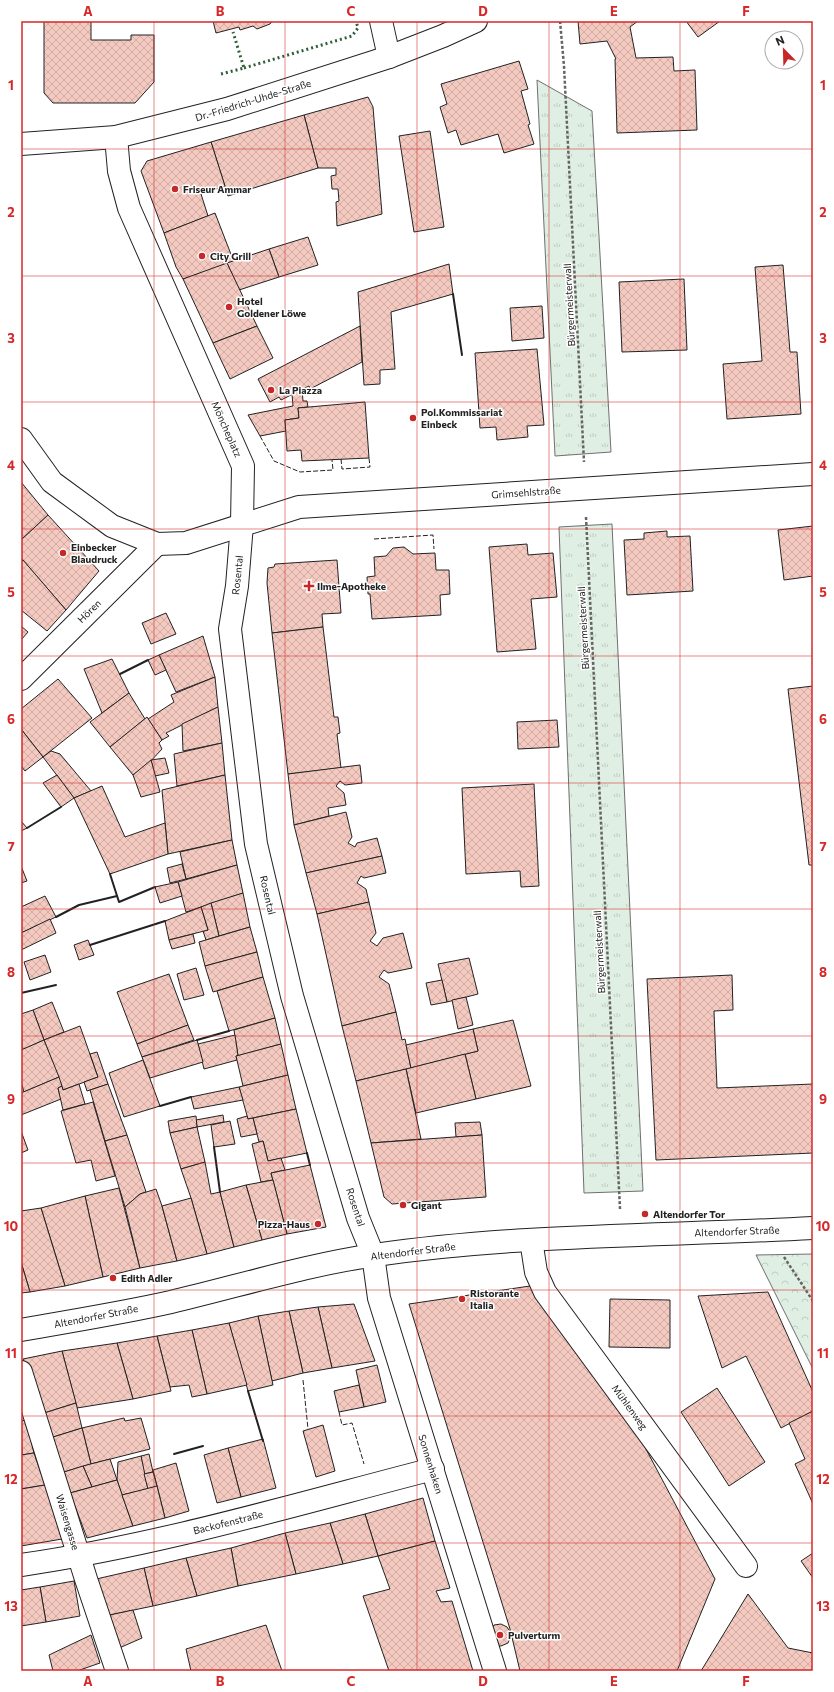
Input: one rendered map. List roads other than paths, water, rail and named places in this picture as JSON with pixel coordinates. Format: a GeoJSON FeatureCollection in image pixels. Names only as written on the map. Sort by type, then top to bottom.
{"type":"FeatureCollection","features":[{"type":"Feature","properties":{"kind":"street"},"geometry":{"type":"LineString","coordinates":[[381,21],[389,57]]}},
{"type":"Feature","properties":{"kind":"street","name":"Dr.-Friedrich-Uhde-Straße"},"geometry":{"type":"LineString","coordinates":[[21,144],[116,137],[227,109],[389,57],[443,36],[476,21]]}},
{"type":"Feature","properties":{"kind":"street","name":"Möncheplatz"},"geometry":{"type":"LineString","coordinates":[[116,137],[119,171],[129,208],[243,466],[242,524]]}},
{"type":"Feature","properties":{"kind":"street"},"geometry":{"type":"LineString","coordinates":[[21,438],[52,482],[112,526],[157,544],[186,543],[242,524]]}},
{"type":"Feature","properties":{"kind":"street","name":"Grimsehlstraße"},"geometry":{"type":"LineString","coordinates":[[242,524],[299,507],[813,474]]}},
{"type":"Feature","properties":{"kind":"street","name":"Rosental"},"geometry":{"type":"LineString","coordinates":[[242,524],[237,586],[230,629],[256,844],[292,996],[358,1218],[373,1255]]}},
{"type":"Feature","properties":{"kind":"street","name":"Hören"},"geometry":{"type":"LineString","coordinates":[[21,679],[157,544]]}},
{"type":"Feature","properties":{"kind":"street","name":"Altendorfer Straße"},"geometry":{"type":"LineString","coordinates":[[21,1330],[169,1302],[315,1266],[373,1255],[434,1247],[622,1235],[813,1228]]}},
{"type":"Feature","properties":{"kind":"street","name":"Mühlenweg"},"geometry":{"type":"LineString","coordinates":[[531,1240],[536,1272],[545,1292],[746,1566]]}},
{"type":"Feature","properties":{"kind":"street","name":"Sonnenhaken"},"geometry":{"type":"LineString","coordinates":[[373,1255],[379,1298],[495,1671]]}},
{"type":"Feature","properties":{"kind":"street","name":"Waisengasse"},"geometry":{"type":"LineString","coordinates":[[21,1372],[79,1557],[117,1671]]}},
{"type":"Feature","properties":{"kind":"street","name":"Backofenstraße"},"geometry":{"type":"LineString","coordinates":[[21,1565],[79,1557],[208,1527],[433,1469]]}},
{"type":"Feature","properties":{"kind":"place","name":"Friseur Ammar"},"geometry":{"type":"Point","coordinates":[175,189]}},
{"type":"Feature","properties":{"kind":"place","name":"City Grill"},"geometry":{"type":"Point","coordinates":[202,256]}},
{"type":"Feature","properties":{"kind":"place","name":"Hotel Goldener Löwe"},"geometry":{"type":"Point","coordinates":[229,307]}},
{"type":"Feature","properties":{"kind":"place","name":"La Piazza"},"geometry":{"type":"Point","coordinates":[271,390]}},
{"type":"Feature","properties":{"kind":"place","name":"Pol.Kommissariat Einbeck"},"geometry":{"type":"Point","coordinates":[413,418]}},
{"type":"Feature","properties":{"kind":"place","name":"Einbecker Blaudruck"},"geometry":{"type":"Point","coordinates":[63,553]}},
{"type":"Feature","properties":{"kind":"place","name":"Ilme-Apotheke"},"geometry":{"type":"Point","coordinates":[309,586]}},
{"type":"Feature","properties":{"kind":"place","name":"Gigant"},"geometry":{"type":"Point","coordinates":[403,1205]}},
{"type":"Feature","properties":{"kind":"place","name":"Altendorfer Tor"},"geometry":{"type":"Point","coordinates":[645,1214]}},
{"type":"Feature","properties":{"kind":"place","name":"Pizza-Haus"},"geometry":{"type":"Point","coordinates":[318,1224]}},
{"type":"Feature","properties":{"kind":"place","name":"Edith Adler"},"geometry":{"type":"Point","coordinates":[113,1278]}},
{"type":"Feature","properties":{"kind":"place","name":"Ristorante Italia"},"geometry":{"type":"Point","coordinates":[462,1299]}},
{"type":"Feature","properties":{"kind":"place","name":"Pulverturm"},"geometry":{"type":"Point","coordinates":[500,1635]}}]}
